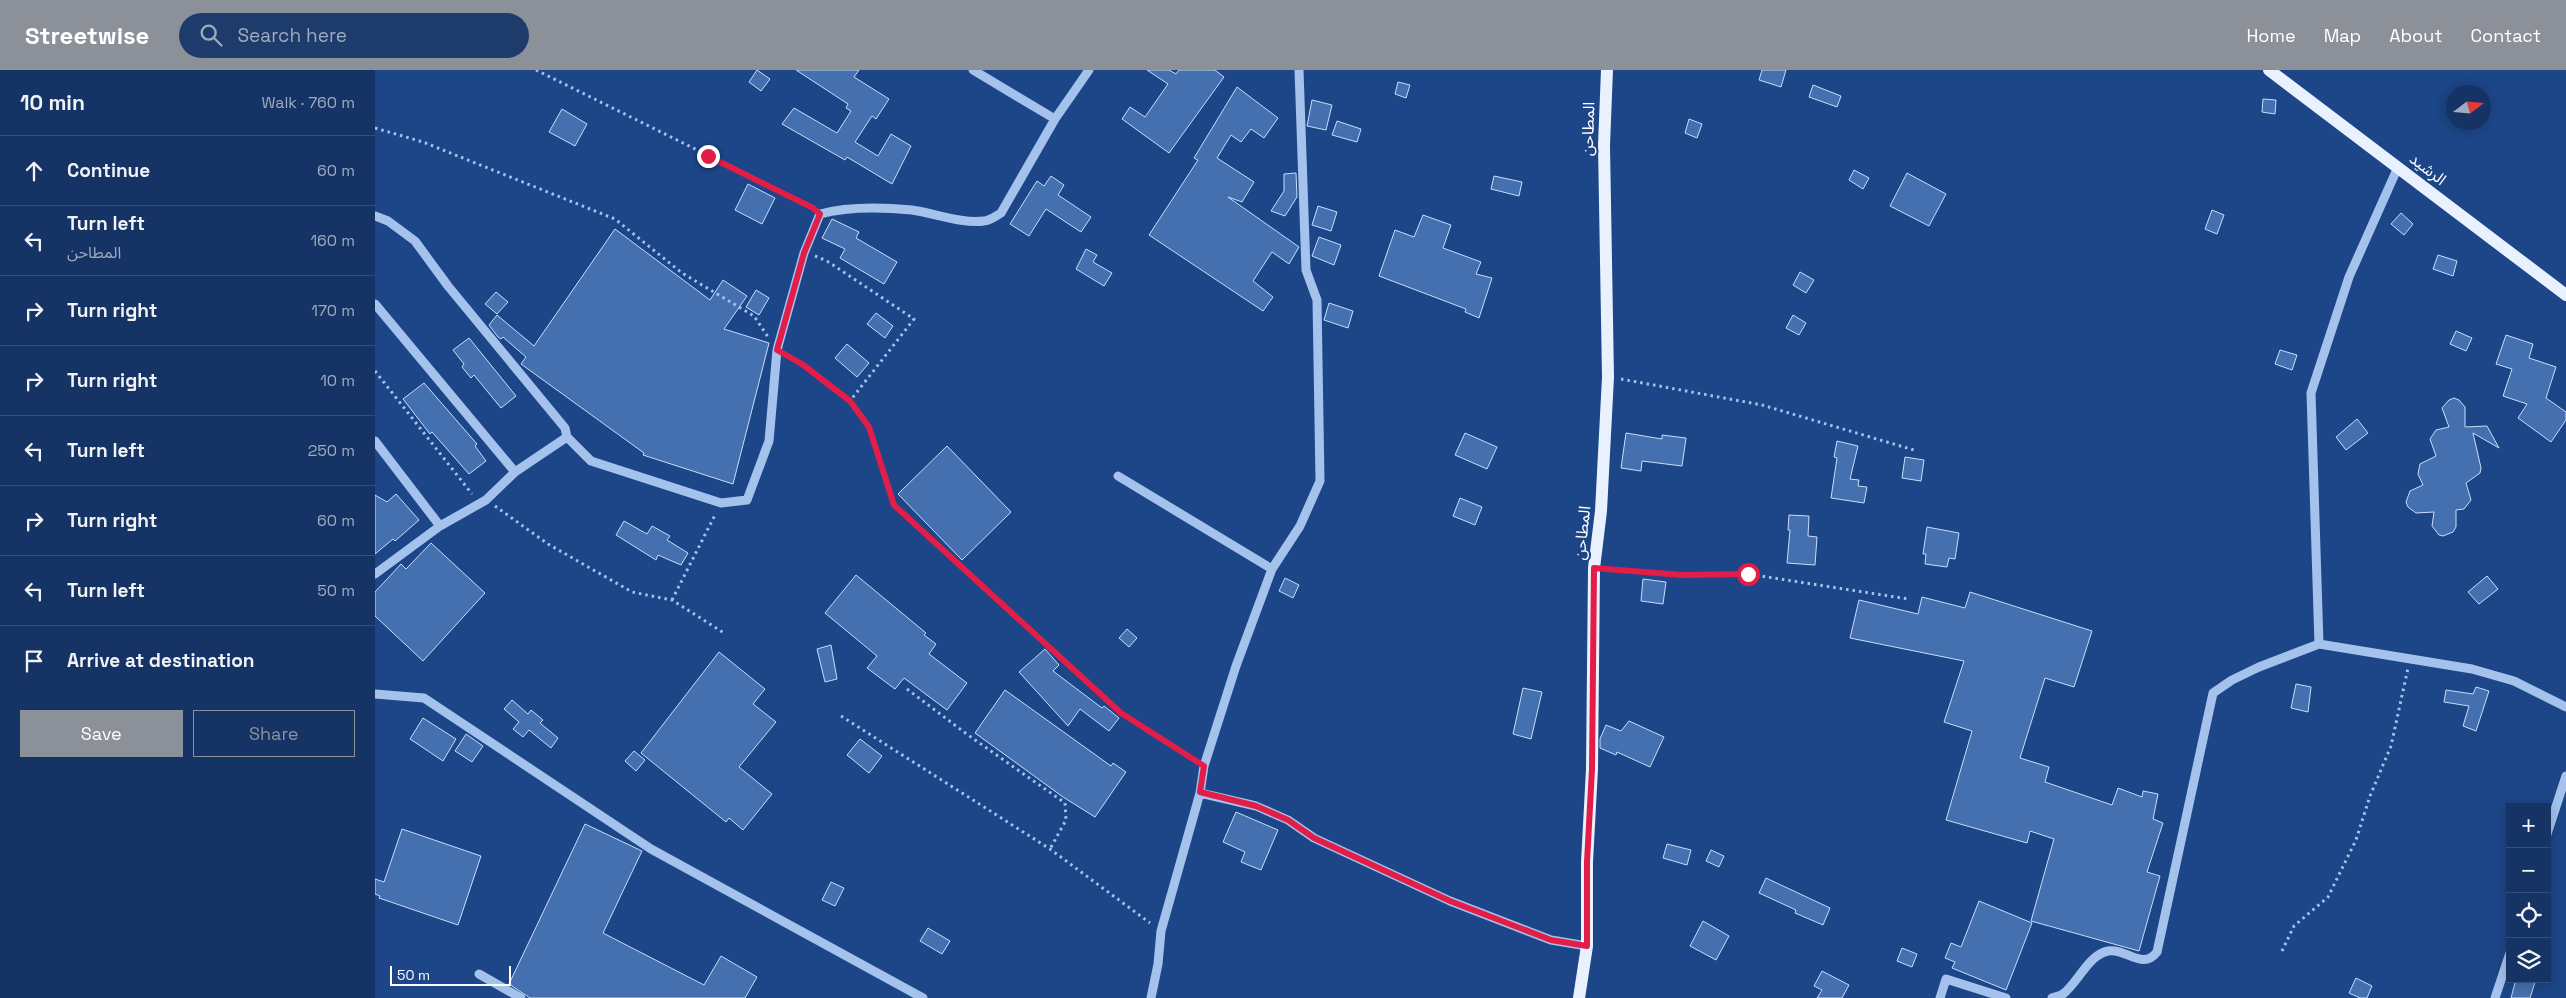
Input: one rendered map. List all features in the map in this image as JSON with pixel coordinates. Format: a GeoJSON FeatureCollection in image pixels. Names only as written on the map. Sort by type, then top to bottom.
{"type":"FeatureCollection","features":[{"type":"Feature","properties":{"kind":"main road","name":"المطاحن"},"geometry":{"type":"LineString","coordinates":[[1579,998],[1587,946],[1587,862],[1592,769],[1594,568],[1601,511],[1608,377],[1603,145],[1607,70]]}},
{"type":"Feature","properties":{"kind":"main road","name":"الرشيد"},"geometry":{"type":"LineString","coordinates":[[2269,70],[2566,295]]}},
{"type":"Feature","properties":{"kind":"street"},"geometry":{"type":"LineString","coordinates":[[973,70],[1055,119]]}},
{"type":"Feature","properties":{"kind":"street"},"geometry":{"type":"LineString","coordinates":[[375,216],[388,221],[415,241],[448,286],[565,428],[567,438],[591,460],[721,503],[747,500],[769,441],[777,350],[804,253],[820,214],[834,210],[881,208],[913,210],[965,219],[989,220],[1001,213],[1055,119],[1089,70]]}},
{"type":"Feature","properties":{"kind":"street"},"geometry":{"type":"LineString","coordinates":[[1151,998],[1158,964],[1161,931],[1200,792],[1204,766],[1236,666],[1272,569],[1300,526],[1320,481],[1317,300],[1306,270],[1299,70]]}},
{"type":"Feature","properties":{"kind":"street"},"geometry":{"type":"LineString","coordinates":[[2319,644],[2311,393],[2349,276],[2398,167]]}},
{"type":"Feature","properties":{"kind":"street"},"geometry":{"type":"LineString","coordinates":[[375,304],[515,472]]}},
{"type":"Feature","properties":{"kind":"street"},"geometry":{"type":"LineString","coordinates":[[375,574],[440,526],[483,501],[515,472],[567,438]]}},
{"type":"Feature","properties":{"kind":"street"},"geometry":{"type":"LineString","coordinates":[[375,441],[440,526]]}},
{"type":"Feature","properties":{"kind":"street"},"geometry":{"type":"LineString","coordinates":[[1118,476],[1272,569]]}},
{"type":"Feature","properties":{"kind":"street"},"geometry":{"type":"LineString","coordinates":[[2052,998],[2063,994],[2099,955],[2108,951],[2119,952],[2146,961],[2157,952],[2213,693],[2232,680],[2259,667],[2319,644],[2472,669],[2514,681],[2566,707]]}},
{"type":"Feature","properties":{"kind":"street"},"geometry":{"type":"LineString","coordinates":[[375,694],[424,698],[651,849],[923,998]]}},
{"type":"Feature","properties":{"kind":"street"},"geometry":{"type":"LineString","coordinates":[[2551,822],[2566,776]]}},
{"type":"Feature","properties":{"kind":"street"},"geometry":{"type":"LineString","coordinates":[[1200,792],[1256,806],[1288,820],[1314,838],[1450,901],[1551,940],[1587,946]]}},
{"type":"Feature","properties":{"kind":"street"},"geometry":{"type":"LineString","coordinates":[[2495,998],[2506,965]]}},
{"type":"Feature","properties":{"kind":"street"},"geometry":{"type":"LineString","coordinates":[[479,974],[521,998]]}},
{"type":"Feature","properties":{"kind":"street"},"geometry":{"type":"LineString","coordinates":[[1940,998],[1946,979],[2006,998]]}},
{"type":"Feature","properties":{"kind":"path"},"geometry":{"type":"LineString","coordinates":[[536,70],[813,208],[820,214]]}},
{"type":"Feature","properties":{"kind":"path"},"geometry":{"type":"LineString","coordinates":[[375,128],[423,142],[615,219],[682,273],[754,316],[777,350],[802,364],[850,401],[869,427],[894,505],[1121,713],[1204,766]]}},
{"type":"Feature","properties":{"kind":"path"},"geometry":{"type":"LineString","coordinates":[[804,253],[827,261],[914,319],[850,401]]}},
{"type":"Feature","properties":{"kind":"path"},"geometry":{"type":"LineString","coordinates":[[375,371],[483,501],[548,544],[632,592],[672,600],[724,633]]}},
{"type":"Feature","properties":{"kind":"path"},"geometry":{"type":"LineString","coordinates":[[1608,377],[1762,405],[1914,450]]}},
{"type":"Feature","properties":{"kind":"path"},"geometry":{"type":"LineString","coordinates":[[672,600],[721,503]]}},
{"type":"Feature","properties":{"kind":"path"},"geometry":{"type":"LineString","coordinates":[[1594,568],[1682,575],[1748,574],[1908,599]]}},
{"type":"Feature","properties":{"kind":"path"},"geometry":{"type":"LineString","coordinates":[[2282,951],[2294,926],[2328,897],[2356,840],[2370,796],[2391,746],[2410,658]]}},
{"type":"Feature","properties":{"kind":"path"},"geometry":{"type":"LineString","coordinates":[[907,689],[968,736],[1065,804],[1066,820],[1050,849]]}},
{"type":"Feature","properties":{"kind":"path"},"geometry":{"type":"LineString","coordinates":[[841,716],[1050,849],[1161,931]]}},
{"type":"Feature","properties":{"kind":"building"},"geometry":{"type":"Polygon","coordinates":[[[757,70],[770,79],[761,91],[749,82],[757,70]]]}},
{"type":"Feature","properties":{"kind":"building"},"geometry":{"type":"Polygon","coordinates":[[[796,70],[859,70],[854,77],[889,99],[876,119],[872,116],[855,142],[878,156],[891,134],[911,146],[892,184],[847,157],[845,160],[782,124],[794,108],[837,133],[851,111],[846,108],[848,104],[796,70]]]}},
{"type":"Feature","properties":{"kind":"building"},"geometry":{"type":"Polygon","coordinates":[[[1147,70],[1169,70],[1176,74],[1179,70],[1215,70],[1224,77],[1169,153],[1122,119],[1130,107],[1145,117],[1168,84],[1147,70]]]}},
{"type":"Feature","properties":{"kind":"building"},"geometry":{"type":"Polygon","coordinates":[[[1762,70],[1786,70],[1781,87],[1759,80],[1762,70]]]}},
{"type":"Feature","properties":{"kind":"building"},"geometry":{"type":"Polygon","coordinates":[[[1398,82],[1410,85],[1406,98],[1395,94],[1398,82]]]}},
{"type":"Feature","properties":{"kind":"building"},"geometry":{"type":"Polygon","coordinates":[[[1813,85],[1841,96],[1837,107],[1809,97],[1813,85]]]}},
{"type":"Feature","properties":{"kind":"building"},"geometry":{"type":"Polygon","coordinates":[[[1237,87],[1278,118],[1264,138],[1251,129],[1241,142],[1231,135],[1217,158],[1254,182],[1242,202],[1228,197],[1299,247],[1289,264],[1272,252],[1253,281],[1273,297],[1263,311],[1149,235],[1198,160],[1194,158],[1237,87]]]}},
{"type":"Feature","properties":{"kind":"building"},"geometry":{"type":"Polygon","coordinates":[[[2263,99],[2276,100],[2275,114],[2262,112],[2263,99]]]}},
{"type":"Feature","properties":{"kind":"building"},"geometry":{"type":"Polygon","coordinates":[[[1312,100],[1332,105],[1326,130],[1307,126],[1312,100]]]}},
{"type":"Feature","properties":{"kind":"building"},"geometry":{"type":"Polygon","coordinates":[[[562,109],[587,124],[575,146],[549,132],[562,109]]]}},
{"type":"Feature","properties":{"kind":"building"},"geometry":{"type":"Polygon","coordinates":[[[1689,119],[1702,124],[1697,138],[1685,133],[1689,119]]]}},
{"type":"Feature","properties":{"kind":"building"},"geometry":{"type":"Polygon","coordinates":[[[1337,121],[1361,129],[1357,142],[1332,135],[1337,121]]]}},
{"type":"Feature","properties":{"kind":"building"},"geometry":{"type":"Polygon","coordinates":[[[1854,170],[1869,178],[1863,189],[1849,180],[1854,170]]]}},
{"type":"Feature","properties":{"kind":"building"},"geometry":{"type":"Polygon","coordinates":[[[1296,173],[1297,197],[1285,216],[1271,211],[1284,191],[1284,174],[1296,173]]]}},
{"type":"Feature","properties":{"kind":"building"},"geometry":{"type":"Polygon","coordinates":[[[1907,173],[1946,194],[1929,226],[1890,206],[1907,173]]]}},
{"type":"Feature","properties":{"kind":"building"},"geometry":{"type":"Polygon","coordinates":[[[1051,176],[1064,185],[1058,195],[1091,217],[1081,232],[1046,209],[1029,236],[1010,224],[1037,181],[1044,186],[1051,176]]]}},
{"type":"Feature","properties":{"kind":"building"},"geometry":{"type":"Polygon","coordinates":[[[1494,176],[1522,182],[1519,196],[1491,189],[1494,176]]]}},
{"type":"Feature","properties":{"kind":"building"},"geometry":{"type":"Polygon","coordinates":[[[748,184],[775,198],[762,224],[735,210],[748,184]]]}},
{"type":"Feature","properties":{"kind":"building"},"geometry":{"type":"Polygon","coordinates":[[[1318,206],[1337,212],[1331,231],[1312,225],[1318,206]]]}},
{"type":"Feature","properties":{"kind":"building"},"geometry":{"type":"Polygon","coordinates":[[[2212,210],[2224,215],[2217,234],[2205,229],[2212,210]]]}},
{"type":"Feature","properties":{"kind":"building"},"geometry":{"type":"Polygon","coordinates":[[[2401,213],[2413,224],[2404,235],[2391,224],[2401,213]]]}},
{"type":"Feature","properties":{"kind":"building"},"geometry":{"type":"Polygon","coordinates":[[[1423,215],[1451,225],[1443,248],[1481,262],[1476,274],[1492,278],[1479,318],[1465,312],[1466,309],[1379,276],[1395,230],[1414,237],[1423,215]]]}},
{"type":"Feature","properties":{"kind":"building"},"geometry":{"type":"Polygon","coordinates":[[[832,219],[859,232],[856,238],[897,262],[884,284],[840,258],[845,249],[822,238],[832,219]]]}},
{"type":"Feature","properties":{"kind":"building"},"geometry":{"type":"Polygon","coordinates":[[[615,229],[710,300],[723,280],[747,296],[724,329],[769,343],[733,484],[643,455],[644,453],[521,364],[526,357],[503,337],[501,339],[498,337],[489,325],[497,315],[534,346],[615,229]]]}},
{"type":"Feature","properties":{"kind":"building"},"geometry":{"type":"Polygon","coordinates":[[[1319,237],[1341,245],[1334,265],[1312,256],[1319,237]]]}},
{"type":"Feature","properties":{"kind":"building"},"geometry":{"type":"Polygon","coordinates":[[[1086,249],[1097,255],[1093,262],[1112,273],[1104,286],[1076,269],[1086,249]]]}},
{"type":"Feature","properties":{"kind":"building"},"geometry":{"type":"Polygon","coordinates":[[[2438,255],[2457,261],[2453,276],[2433,269],[2438,255]]]}},
{"type":"Feature","properties":{"kind":"building"},"geometry":{"type":"Polygon","coordinates":[[[1800,272],[1814,280],[1806,293],[1793,285],[1800,272]]]}},
{"type":"Feature","properties":{"kind":"building"},"geometry":{"type":"Polygon","coordinates":[[[756,290],[769,298],[759,315],[746,307],[756,290]]]}},
{"type":"Feature","properties":{"kind":"building"},"geometry":{"type":"Polygon","coordinates":[[[496,292],[508,302],[497,314],[485,304],[496,292]]]}},
{"type":"Feature","properties":{"kind":"building"},"geometry":{"type":"Polygon","coordinates":[[[1329,303],[1353,311],[1348,328],[1324,320],[1329,303]]]}},
{"type":"Feature","properties":{"kind":"building"},"geometry":{"type":"Polygon","coordinates":[[[876,313],[893,326],[885,338],[867,324],[876,313]]]}},
{"type":"Feature","properties":{"kind":"building"},"geometry":{"type":"Polygon","coordinates":[[[1793,315],[1806,323],[1799,335],[1786,328],[1793,315]]]}},
{"type":"Feature","properties":{"kind":"building"},"geometry":{"type":"Polygon","coordinates":[[[2456,331],[2472,338],[2466,351],[2450,344],[2456,331]]]}},
{"type":"Feature","properties":{"kind":"building"},"geometry":{"type":"Polygon","coordinates":[[[2506,335],[2533,344],[2529,358],[2556,367],[2546,398],[2566,412],[2566,420],[2551,442],[2518,418],[2527,404],[2503,396],[2512,369],[2496,364],[2506,335]]]}},
{"type":"Feature","properties":{"kind":"building"},"geometry":{"type":"Polygon","coordinates":[[[469,338],[516,396],[501,408],[474,375],[471,378],[462,367],[464,364],[453,350],[469,338]]]}},
{"type":"Feature","properties":{"kind":"building"},"geometry":{"type":"Polygon","coordinates":[[[847,344],[869,363],[857,377],[835,358],[847,344]]]}},
{"type":"Feature","properties":{"kind":"building"},"geometry":{"type":"Polygon","coordinates":[[[2280,350],[2297,355],[2292,370],[2275,364],[2280,350]]]}},
{"type":"Feature","properties":{"kind":"building"},"geometry":{"type":"Polygon","coordinates":[[[424,383],[477,444],[475,446],[486,461],[469,474],[432,432],[430,434],[403,399],[424,383]]]}},
{"type":"Feature","properties":{"kind":"building"},"geometry":{"type":"Polygon","coordinates":[[[2454,398],[2459,400],[2465,407],[2465,427],[2487,426],[2499,448],[2473,433],[2481,468],[2480,473],[2466,483],[2471,500],[2464,509],[2456,510],[2456,527],[2453,532],[2443,536],[2439,535],[2432,526],[2434,512],[2416,513],[2408,507],[2406,502],[2410,491],[2423,485],[2418,474],[2420,464],[2436,456],[2430,439],[2436,430],[2449,427],[2442,408],[2449,400],[2454,398]]]}},
{"type":"Feature","properties":{"kind":"building"},"geometry":{"type":"Polygon","coordinates":[[[2357,419],[2368,433],[2346,450],[2336,437],[2357,419]]]}},
{"type":"Feature","properties":{"kind":"building"},"geometry":{"type":"Polygon","coordinates":[[[1465,433],[1497,447],[1487,469],[1455,455],[1465,433]]]}},
{"type":"Feature","properties":{"kind":"building"},"geometry":{"type":"Polygon","coordinates":[[[1626,433],[1662,439],[1662,435],[1686,438],[1682,466],[1642,461],[1641,471],[1621,468],[1626,433]]]}},
{"type":"Feature","properties":{"kind":"building"},"geometry":{"type":"Polygon","coordinates":[[[1837,441],[1858,446],[1850,479],[1859,480],[1858,486],[1867,487],[1864,503],[1831,498],[1837,458],[1834,457],[1837,441]]]}},
{"type":"Feature","properties":{"kind":"building"},"geometry":{"type":"Polygon","coordinates":[[[947,446],[1011,512],[962,560],[898,494],[947,446]]]}},
{"type":"Feature","properties":{"kind":"building"},"geometry":{"type":"Polygon","coordinates":[[[1905,457],[1924,460],[1921,481],[1902,478],[1905,457]]]}},
{"type":"Feature","properties":{"kind":"building"},"geometry":{"type":"Polygon","coordinates":[[[396,494],[419,520],[395,541],[393,539],[375,554],[375,495],[387,502],[396,494]]]}},
{"type":"Feature","properties":{"kind":"building"},"geometry":{"type":"Polygon","coordinates":[[[1460,498],[1482,507],[1475,525],[1453,516],[1460,498]]]}},
{"type":"Feature","properties":{"kind":"building"},"geometry":{"type":"Polygon","coordinates":[[[1789,515],[1809,516],[1808,536],[1817,537],[1815,565],[1787,563],[1790,530],[1788,530],[1789,515]]]}},
{"type":"Feature","properties":{"kind":"building"},"geometry":{"type":"Polygon","coordinates":[[[624,521],[647,534],[652,526],[670,536],[667,540],[688,553],[681,565],[658,555],[656,560],[616,535],[624,521]]]}},
{"type":"Feature","properties":{"kind":"building"},"geometry":{"type":"Polygon","coordinates":[[[1927,527],[1959,533],[1955,559],[1949,558],[1947,567],[1925,564],[1926,554],[1923,554],[1927,527]]]}},
{"type":"Feature","properties":{"kind":"building"},"geometry":{"type":"Polygon","coordinates":[[[431,543],[485,593],[423,661],[375,616],[375,592],[401,564],[406,569],[431,543]]]}},
{"type":"Feature","properties":{"kind":"building"},"geometry":{"type":"Polygon","coordinates":[[[856,575],[926,633],[924,635],[936,644],[929,654],[967,683],[947,710],[904,678],[895,689],[867,668],[877,656],[825,613],[856,575]]]}},
{"type":"Feature","properties":{"kind":"building"},"geometry":{"type":"Polygon","coordinates":[[[2487,576],[2498,589],[2479,604],[2468,592],[2487,576]]]}},
{"type":"Feature","properties":{"kind":"building"},"geometry":{"type":"Polygon","coordinates":[[[1285,578],[1299,585],[1293,598],[1279,591],[1285,578]]]}},
{"type":"Feature","properties":{"kind":"building"},"geometry":{"type":"Polygon","coordinates":[[[1643,579],[1666,582],[1663,604],[1641,601],[1643,579]]]}},
{"type":"Feature","properties":{"kind":"building"},"geometry":{"type":"Polygon","coordinates":[[[1970,592],[2092,631],[2074,687],[2045,678],[2020,758],[2049,767],[2045,782],[2112,805],[2118,788],[2142,797],[2143,791],[2158,794],[2153,819],[2163,823],[2147,872],[2160,876],[2139,951],[2031,921],[2054,839],[2030,831],[2027,843],[1946,820],[1972,731],[1944,722],[1964,661],[1850,638],[1859,600],[1918,614],[1922,597],[1965,608],[1970,592]]]}},
{"type":"Feature","properties":{"kind":"building"},"geometry":{"type":"Polygon","coordinates":[[[1127,629],[1137,638],[1129,647],[1119,638],[1127,629]]]}},
{"type":"Feature","properties":{"kind":"building"},"geometry":{"type":"Polygon","coordinates":[[[831,645],[837,679],[825,682],[817,649],[831,645]]]}},
{"type":"Feature","properties":{"kind":"building"},"geometry":{"type":"Polygon","coordinates":[[[1045,649],[1059,665],[1053,671],[1102,708],[1104,706],[1119,718],[1109,731],[1080,709],[1068,726],[1019,672],[1045,649]]]}},
{"type":"Feature","properties":{"kind":"building"},"geometry":{"type":"Polygon","coordinates":[[[719,652],[765,689],[753,704],[776,722],[739,767],[772,794],[743,830],[729,818],[726,822],[641,753],[719,652]]]}},
{"type":"Feature","properties":{"kind":"building"},"geometry":{"type":"Polygon","coordinates":[[[2296,684],[2311,687],[2308,712],[2291,708],[2296,684]]]}},
{"type":"Feature","properties":{"kind":"building"},"geometry":{"type":"Polygon","coordinates":[[[2476,687],[2489,691],[2476,731],[2463,726],[2469,706],[2444,702],[2446,690],[2473,694],[2476,687]]]}},
{"type":"Feature","properties":{"kind":"building"},"geometry":{"type":"Polygon","coordinates":[[[1523,688],[1542,692],[1531,739],[1513,734],[1523,688]]]}},
{"type":"Feature","properties":{"kind":"building"},"geometry":{"type":"Polygon","coordinates":[[[1005,690],[1111,766],[1113,763],[1126,772],[1095,817],[1063,797],[975,733],[1005,690]]]}},
{"type":"Feature","properties":{"kind":"building"},"geometry":{"type":"Polygon","coordinates":[[[512,700],[528,714],[531,710],[543,720],[540,723],[558,738],[551,748],[529,730],[523,737],[513,729],[519,722],[504,709],[512,700]]]}},
{"type":"Feature","properties":{"kind":"building"},"geometry":{"type":"Polygon","coordinates":[[[423,718],[456,739],[443,761],[410,739],[423,718]]]}},
{"type":"Feature","properties":{"kind":"building"},"geometry":{"type":"Polygon","coordinates":[[[1629,721],[1664,737],[1650,767],[1617,752],[1616,755],[1600,748],[1600,739],[1606,725],[1621,731],[1629,721]]]}},
{"type":"Feature","properties":{"kind":"building"},"geometry":{"type":"Polygon","coordinates":[[[466,734],[483,746],[472,762],[455,751],[466,734]]]}},
{"type":"Feature","properties":{"kind":"building"},"geometry":{"type":"Polygon","coordinates":[[[860,739],[882,756],[869,773],[847,755],[860,739]]]}},
{"type":"Feature","properties":{"kind":"building"},"geometry":{"type":"Polygon","coordinates":[[[634,751],[645,760],[636,771],[625,761],[634,751]]]}},
{"type":"Feature","properties":{"kind":"building"},"geometry":{"type":"Polygon","coordinates":[[[1236,812],[1278,830],[1261,870],[1241,862],[1245,852],[1223,842],[1236,812]]]}},
{"type":"Feature","properties":{"kind":"building"},"geometry":{"type":"Polygon","coordinates":[[[585,824],[642,851],[603,933],[704,985],[721,956],[757,977],[745,998],[530,998],[509,984],[585,824]]]}},
{"type":"Feature","properties":{"kind":"building"},"geometry":{"type":"Polygon","coordinates":[[[402,829],[481,856],[458,925],[379,898],[380,896],[375,894],[375,879],[384,882],[402,829]]]}},
{"type":"Feature","properties":{"kind":"building"},"geometry":{"type":"Polygon","coordinates":[[[1667,844],[1691,850],[1687,865],[1663,858],[1667,844]]]}},
{"type":"Feature","properties":{"kind":"building"},"geometry":{"type":"Polygon","coordinates":[[[1711,850],[1724,856],[1719,867],[1706,861],[1711,850]]]}},
{"type":"Feature","properties":{"kind":"building"},"geometry":{"type":"Polygon","coordinates":[[[1766,878],[1830,908],[1823,925],[1795,913],[1796,910],[1759,893],[1766,878]]]}},
{"type":"Feature","properties":{"kind":"building"},"geometry":{"type":"Polygon","coordinates":[[[831,882],[844,888],[835,906],[822,900],[831,882]]]}},
{"type":"Feature","properties":{"kind":"building"},"geometry":{"type":"Polygon","coordinates":[[[1979,901],[2032,923],[2006,990],[1952,968],[1955,962],[1945,958],[1951,943],[1961,947],[1979,901]]]}},
{"type":"Feature","properties":{"kind":"building"},"geometry":{"type":"Polygon","coordinates":[[[1703,921],[1729,936],[1716,960],[1690,946],[1703,921]]]}},
{"type":"Feature","properties":{"kind":"building"},"geometry":{"type":"Polygon","coordinates":[[[928,928],[950,941],[942,954],[920,941],[928,928]]]}},
{"type":"Feature","properties":{"kind":"building"},"geometry":{"type":"Polygon","coordinates":[[[1902,948],[1917,954],[1912,967],[1897,961],[1902,948]]]}},
{"type":"Feature","properties":{"kind":"building"},"geometry":{"type":"Polygon","coordinates":[[[1822,971],[1849,985],[1842,998],[1817,998],[1822,990],[1814,986],[1822,971]]]}},
{"type":"Feature","properties":{"kind":"building"},"geometry":{"type":"Polygon","coordinates":[[[2356,978],[2372,986],[2367,998],[2360,998],[2349,993],[2356,978]]]}},
{"type":"Feature","properties":{"kind":"building"},"geometry":{"type":"Polygon","coordinates":[[[2515,983],[2535,983],[2530,998],[2511,998],[2515,983]]]}},
{"type":"Feature","properties":{"kind":"route"},"geometry":{"type":"LineString","coordinates":[[708,156],[813,208],[820,214],[804,253],[777,350],[802,364],[850,401],[869,427],[894,505],[1121,713],[1204,766],[1200,792],[1256,806],[1288,820],[1314,838],[1450,901],[1551,940],[1587,946],[1587,862],[1592,769],[1594,568],[1682,575],[1748,574]]}}]}
